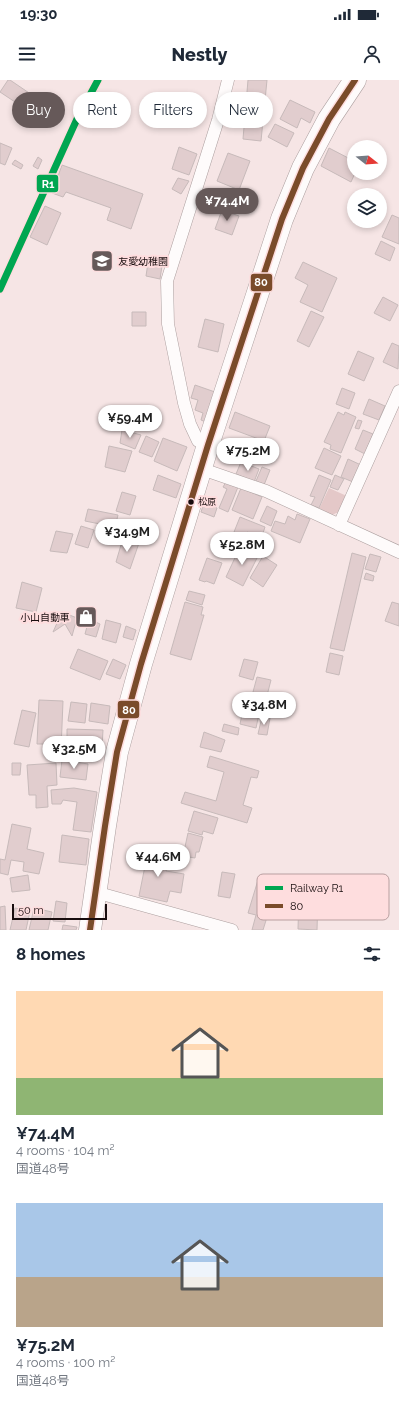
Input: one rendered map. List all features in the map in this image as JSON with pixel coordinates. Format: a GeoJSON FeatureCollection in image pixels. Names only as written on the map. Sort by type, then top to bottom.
{"type":"FeatureCollection","features":[{"type":"Feature","properties":{"kind":"highway"},"geometry":{"type":"LineString","coordinates":[[90,930],[119,745],[141,664],[202,469],[208,445],[282,219],[303,168],[329,119],[355,80]]}},
{"type":"Feature","properties":{"kind":"street"},"geometry":{"type":"LineString","coordinates":[[208,445],[198,441],[184,403],[168,324],[167,281],[218,120],[228,80]]}},
{"type":"Feature","properties":{"kind":"street"},"geometry":{"type":"LineString","coordinates":[[340,525],[399,391]]}},
{"type":"Feature","properties":{"kind":"street"},"geometry":{"type":"LineString","coordinates":[[202,469],[266,491],[399,552]]}},
{"type":"Feature","properties":{"kind":"street"},"geometry":{"type":"LineString","coordinates":[[95,892],[232,930]]}},
{"type":"Feature","properties":{"kind":"shaded area"},"geometry":{"type":"Polygon","coordinates":[[[329,488],[349,497],[343,510],[332,515],[319,509],[329,488]]]}},
{"type":"Feature","properties":{"kind":"building"},"geometry":{"type":"Polygon","coordinates":[[[8,80],[10,80],[28,92],[12,92],[12,100],[0,92],[8,80]]]}},
{"type":"Feature","properties":{"kind":"building"},"geometry":{"type":"Polygon","coordinates":[[[248,80],[267,80],[266,92],[247,92],[248,80]]]}},
{"type":"Feature","properties":{"kind":"building"},"geometry":{"type":"Polygon","coordinates":[[[290,100],[315,112],[310,123],[301,118],[297,128],[280,119],[290,100]]]}},
{"type":"Feature","properties":{"kind":"building"},"geometry":{"type":"Polygon","coordinates":[[[275,124],[294,133],[287,147],[268,137],[275,124]]]}},
{"type":"Feature","properties":{"kind":"building"},"geometry":{"type":"Polygon","coordinates":[[[244,128],[262,128],[261,141],[243,139],[244,128]]]}},
{"type":"Feature","properties":{"kind":"building"},"geometry":{"type":"Polygon","coordinates":[[[0,143],[12,148],[5,165],[0,163],[0,143]]]}},
{"type":"Feature","properties":{"kind":"building"},"geometry":{"type":"Polygon","coordinates":[[[179,147],[197,154],[189,175],[172,169],[179,147]]]}},
{"type":"Feature","properties":{"kind":"building"},"geometry":{"type":"Polygon","coordinates":[[[329,148],[347,157],[347,180],[321,166],[329,148]]]}},
{"type":"Feature","properties":{"kind":"building"},"geometry":{"type":"Polygon","coordinates":[[[228,153],[250,161],[239,190],[217,181],[228,153]]]}},
{"type":"Feature","properties":{"kind":"building"},"geometry":{"type":"Polygon","coordinates":[[[38,157],[42,160],[38,169],[33,166],[38,157]]]}},
{"type":"Feature","properties":{"kind":"building"},"geometry":{"type":"Polygon","coordinates":[[[15,160],[23,165],[21,169],[12,164],[15,160]]]}},
{"type":"Feature","properties":{"kind":"building"},"geometry":{"type":"Polygon","coordinates":[[[62,165],[143,194],[131,229],[107,220],[111,208],[66,192],[63,197],[52,193],[62,165]]]}},
{"type":"Feature","properties":{"kind":"building"},"geometry":{"type":"Polygon","coordinates":[[[178,178],[189,181],[181,194],[172,189],[178,178]]]}},
{"type":"Feature","properties":{"kind":"building"},"geometry":{"type":"Polygon","coordinates":[[[45,206],[61,213],[47,245],[30,237],[45,206]]]}},
{"type":"Feature","properties":{"kind":"building"},"geometry":{"type":"Polygon","coordinates":[[[222,210],[239,216],[232,235],[215,229],[222,210]]]}},
{"type":"Feature","properties":{"kind":"building"},"geometry":{"type":"Polygon","coordinates":[[[392,215],[399,218],[399,244],[382,237],[392,215]]]}},
{"type":"Feature","properties":{"kind":"building"},"geometry":{"type":"Polygon","coordinates":[[[381,241],[395,248],[390,261],[375,254],[381,241]]]}},
{"type":"Feature","properties":{"kind":"building"},"geometry":{"type":"Polygon","coordinates":[[[303,262],[337,278],[322,312],[300,302],[308,285],[295,278],[303,262]]]}},
{"type":"Feature","properties":{"kind":"building"},"geometry":{"type":"Polygon","coordinates":[[[148,263],[162,266],[160,279],[146,276],[148,263]]]}},
{"type":"Feature","properties":{"kind":"building"},"geometry":{"type":"Polygon","coordinates":[[[383,297],[398,305],[390,321],[374,313],[383,297]]]}},
{"type":"Feature","properties":{"kind":"building"},"geometry":{"type":"Polygon","coordinates":[[[311,311],[324,317],[309,347],[297,341],[311,311]]]}},
{"type":"Feature","properties":{"kind":"building"},"geometry":{"type":"Polygon","coordinates":[[[132,312],[146,312],[146,326],[132,326],[132,312]]]}},
{"type":"Feature","properties":{"kind":"building"},"geometry":{"type":"Polygon","coordinates":[[[205,319],[224,324],[218,352],[198,347],[205,319]]]}},
{"type":"Feature","properties":{"kind":"building"},"geometry":{"type":"Polygon","coordinates":[[[392,343],[399,346],[398,369],[383,362],[392,343]]]}},
{"type":"Feature","properties":{"kind":"building"},"geometry":{"type":"Polygon","coordinates":[[[358,351],[374,358],[364,381],[348,374],[358,351]]]}},
{"type":"Feature","properties":{"kind":"building"},"geometry":{"type":"Polygon","coordinates":[[[195,385],[215,392],[206,422],[201,420],[203,413],[195,410],[198,400],[191,398],[195,385]]]}},
{"type":"Feature","properties":{"kind":"building"},"geometry":{"type":"Polygon","coordinates":[[[342,388],[355,393],[349,409],[336,404],[342,388]]]}},
{"type":"Feature","properties":{"kind":"building"},"geometry":{"type":"Polygon","coordinates":[[[369,399],[385,406],[379,420],[363,414],[369,399]]]}},
{"type":"Feature","properties":{"kind":"building"},"geometry":{"type":"Polygon","coordinates":[[[235,412],[270,426],[264,441],[229,428],[235,412]]]}},
{"type":"Feature","properties":{"kind":"building"},"geometry":{"type":"Polygon","coordinates":[[[338,412],[344,415],[345,412],[356,417],[341,453],[330,449],[331,445],[324,442],[338,412]]]}},
{"type":"Feature","properties":{"kind":"building"},"geometry":{"type":"Polygon","coordinates":[[[358,420],[362,421],[359,429],[355,428],[358,420]]]}},
{"type":"Feature","properties":{"kind":"building"},"geometry":{"type":"Polygon","coordinates":[[[122,430],[141,435],[135,449],[120,443],[122,430]]]}},
{"type":"Feature","properties":{"kind":"building"},"geometry":{"type":"Polygon","coordinates":[[[363,430],[373,434],[365,454],[355,449],[363,430]]]}},
{"type":"Feature","properties":{"kind":"building"},"geometry":{"type":"Polygon","coordinates":[[[146,436],[159,442],[152,457],[139,452],[146,436]]]}},
{"type":"Feature","properties":{"kind":"building"},"geometry":{"type":"Polygon","coordinates":[[[163,438],[187,447],[177,471],[154,461],[163,438]]]}},
{"type":"Feature","properties":{"kind":"building"},"geometry":{"type":"Polygon","coordinates":[[[109,446],[132,451],[125,472],[105,467],[109,446]]]}},
{"type":"Feature","properties":{"kind":"building"},"geometry":{"type":"Polygon","coordinates":[[[324,448],[341,456],[332,475],[315,468],[324,448]]]}},
{"type":"Feature","properties":{"kind":"building"},"geometry":{"type":"Polygon","coordinates":[[[348,459],[361,465],[353,482],[341,477],[348,459]]]}},
{"type":"Feature","properties":{"kind":"building"},"geometry":{"type":"Polygon","coordinates":[[[241,462],[259,469],[254,482],[236,474],[241,462]]]}},
{"type":"Feature","properties":{"kind":"building"},"geometry":{"type":"Polygon","coordinates":[[[262,467],[270,470],[264,485],[256,481],[262,467]]]}},
{"type":"Feature","properties":{"kind":"building"},"geometry":{"type":"Polygon","coordinates":[[[158,475],[181,484],[176,498],[153,490],[158,475]]]}},
{"type":"Feature","properties":{"kind":"building"},"geometry":{"type":"Polygon","coordinates":[[[319,475],[331,480],[319,508],[311,505],[315,497],[310,496],[319,475]]]}},
{"type":"Feature","properties":{"kind":"building"},"geometry":{"type":"Polygon","coordinates":[[[335,475],[344,479],[338,490],[330,487],[335,475]]]}},
{"type":"Feature","properties":{"kind":"building"},"geometry":{"type":"Polygon","coordinates":[[[226,482],[238,487],[228,512],[219,508],[227,489],[223,487],[226,482]]]}},
{"type":"Feature","properties":{"kind":"building"},"geometry":{"type":"Polygon","coordinates":[[[241,488],[262,497],[253,519],[232,510],[241,488]]]}},
{"type":"Feature","properties":{"kind":"building"},"geometry":{"type":"Polygon","coordinates":[[[122,492],[136,496],[130,515],[116,511],[122,492]]]}},
{"type":"Feature","properties":{"kind":"building"},"geometry":{"type":"Polygon","coordinates":[[[204,503],[217,508],[214,517],[201,512],[204,503]]]}},
{"type":"Feature","properties":{"kind":"building"},"geometry":{"type":"Polygon","coordinates":[[[267,506],[277,511],[271,526],[260,521],[267,506]]]}},
{"type":"Feature","properties":{"kind":"building"},"geometry":{"type":"Polygon","coordinates":[[[88,509],[118,515],[115,527],[85,521],[88,509]]]}},
{"type":"Feature","properties":{"kind":"building"},"geometry":{"type":"Polygon","coordinates":[[[297,514],[310,519],[300,543],[271,531],[275,521],[285,524],[288,516],[295,520],[297,514]]]}},
{"type":"Feature","properties":{"kind":"building"},"geometry":{"type":"Polygon","coordinates":[[[240,517],[265,527],[263,533],[268,535],[263,547],[252,542],[255,535],[247,532],[245,536],[234,532],[240,517]]]}},
{"type":"Feature","properties":{"kind":"building"},"geometry":{"type":"Polygon","coordinates":[[[81,526],[94,530],[88,548],[75,544],[81,526]]]}},
{"type":"Feature","properties":{"kind":"building"},"geometry":{"type":"Polygon","coordinates":[[[56,531],[73,534],[67,553],[50,551],[56,531]]]}},
{"type":"Feature","properties":{"kind":"building"},"geometry":{"type":"Polygon","coordinates":[[[123,538],[139,543],[130,569],[116,562],[123,538]]]}},
{"type":"Feature","properties":{"kind":"building"},"geometry":{"type":"Polygon","coordinates":[[[240,547],[258,556],[243,586],[226,577],[240,547]]]}},
{"type":"Feature","properties":{"kind":"building"},"geometry":{"type":"Polygon","coordinates":[[[352,553],[366,557],[344,651],[330,648],[352,553]]]}},
{"type":"Feature","properties":{"kind":"building"},"geometry":{"type":"Polygon","coordinates":[[[370,554],[381,557],[376,572],[365,569],[370,554]]]}},
{"type":"Feature","properties":{"kind":"building"},"geometry":{"type":"Polygon","coordinates":[[[263,556],[277,565],[263,587],[250,578],[263,556]]]}},
{"type":"Feature","properties":{"kind":"building"},"geometry":{"type":"Polygon","coordinates":[[[207,558],[222,563],[214,584],[199,580],[207,558]]]}},
{"type":"Feature","properties":{"kind":"building"},"geometry":{"type":"Polygon","coordinates":[[[366,573],[374,576],[373,581],[364,579],[366,573]]]}},
{"type":"Feature","properties":{"kind":"building"},"geometry":{"type":"Polygon","coordinates":[[[22,582],[42,588],[36,612],[16,608],[22,582]]]}},
{"type":"Feature","properties":{"kind":"building"},"geometry":{"type":"Polygon","coordinates":[[[189,591],[205,595],[202,605],[186,600],[189,591]]]}},
{"type":"Feature","properties":{"kind":"building"},"geometry":{"type":"Polygon","coordinates":[[[185,602],[203,607],[201,615],[204,615],[191,660],[170,654],[185,602]]]}},
{"type":"Feature","properties":{"kind":"building"},"geometry":{"type":"Polygon","coordinates":[[[392,602],[399,604],[399,626],[385,621],[392,602]]]}},
{"type":"Feature","properties":{"kind":"building"},"geometry":{"type":"Polygon","coordinates":[[[62,612],[77,618],[72,636],[65,624],[53,632],[62,612]]]}},
{"type":"Feature","properties":{"kind":"building"},"geometry":{"type":"Polygon","coordinates":[[[89,619],[100,624],[96,637],[85,634],[89,619]]]}},
{"type":"Feature","properties":{"kind":"building"},"geometry":{"type":"Polygon","coordinates":[[[106,620],[121,624],[116,643],[102,639],[106,620]]]}},
{"type":"Feature","properties":{"kind":"building"},"geometry":{"type":"Polygon","coordinates":[[[126,626],[136,630],[133,640],[123,637],[126,626]]]}},
{"type":"Feature","properties":{"kind":"building"},"geometry":{"type":"Polygon","coordinates":[[[78,649],[108,661],[100,680],[70,668],[78,649]]]}},
{"type":"Feature","properties":{"kind":"building"},"geometry":{"type":"Polygon","coordinates":[[[330,653],[343,656],[339,675],[326,672],[330,653]]]}},
{"type":"Feature","properties":{"kind":"building"},"geometry":{"type":"Polygon","coordinates":[[[113,659],[126,665],[120,679],[106,674],[113,659]]]}},
{"type":"Feature","properties":{"kind":"building"},"geometry":{"type":"Polygon","coordinates":[[[244,659],[258,662],[253,680],[239,676],[244,659]]]}},
{"type":"Feature","properties":{"kind":"building"},"geometry":{"type":"Polygon","coordinates":[[[257,677],[271,680],[263,711],[249,707],[257,677]]]}},
{"type":"Feature","properties":{"kind":"building"},"geometry":{"type":"Polygon","coordinates":[[[39,700],[63,701],[61,750],[47,750],[48,744],[37,744],[39,700]]]}},
{"type":"Feature","properties":{"kind":"building"},"geometry":{"type":"Polygon","coordinates":[[[71,702],[87,704],[85,723],[68,721],[71,702]]]}},
{"type":"Feature","properties":{"kind":"building"},"geometry":{"type":"Polygon","coordinates":[[[91,703],[110,706],[108,724],[89,721],[91,703]]]}},
{"type":"Feature","properties":{"kind":"building"},"geometry":{"type":"Polygon","coordinates":[[[22,710],[36,713],[29,747],[14,744],[22,710]]]}},
{"type":"Feature","properties":{"kind":"building"},"geometry":{"type":"Polygon","coordinates":[[[243,710],[259,714],[256,728],[240,724],[243,710]]]}},
{"type":"Feature","properties":{"kind":"building"},"geometry":{"type":"Polygon","coordinates":[[[262,717],[270,718],[267,735],[258,734],[262,717]]]}},
{"type":"Feature","properties":{"kind":"building"},"geometry":{"type":"Polygon","coordinates":[[[224,724],[239,728],[238,735],[222,731],[224,724]]]}},
{"type":"Feature","properties":{"kind":"building"},"geometry":{"type":"Polygon","coordinates":[[[67,729],[103,730],[102,747],[82,747],[82,741],[67,741],[67,729]]]}},
{"type":"Feature","properties":{"kind":"building"},"geometry":{"type":"Polygon","coordinates":[[[204,732],[225,740],[221,752],[200,747],[204,732]]]}},
{"type":"Feature","properties":{"kind":"building"},"geometry":{"type":"Polygon","coordinates":[[[210,756],[259,771],[257,778],[251,777],[243,805],[252,808],[247,823],[181,803],[185,792],[216,801],[224,772],[207,767],[210,756]]]}},
{"type":"Feature","properties":{"kind":"building"},"geometry":{"type":"Polygon","coordinates":[[[62,760],[88,764],[86,780],[60,777],[62,760]]]}},
{"type":"Feature","properties":{"kind":"building"},"geometry":{"type":"Polygon","coordinates":[[[12,763],[21,763],[20,775],[12,775],[12,763]]]}},
{"type":"Feature","properties":{"kind":"building"},"geometry":{"type":"Polygon","coordinates":[[[56,763],[57,785],[47,786],[48,807],[36,808],[36,795],[29,795],[27,765],[56,763]]]}},
{"type":"Feature","properties":{"kind":"building"},"geometry":{"type":"Polygon","coordinates":[[[74,788],[97,792],[91,832],[73,830],[77,802],[63,800],[61,804],[52,804],[51,790],[74,788]]]}},
{"type":"Feature","properties":{"kind":"building"},"geometry":{"type":"Polygon","coordinates":[[[194,811],[218,818],[213,834],[203,831],[202,835],[188,831],[194,811]]]}},
{"type":"Feature","properties":{"kind":"building"},"geometry":{"type":"Polygon","coordinates":[[[12,824],[31,828],[27,849],[44,853],[39,874],[23,871],[24,862],[11,860],[8,875],[0,873],[0,859],[5,860],[12,824]]]}},
{"type":"Feature","properties":{"kind":"building"},"geometry":{"type":"Polygon","coordinates":[[[188,833],[203,837],[199,852],[196,852],[195,858],[183,856],[188,833]]]}},
{"type":"Feature","properties":{"kind":"building"},"geometry":{"type":"Polygon","coordinates":[[[62,835],[89,839],[86,865],[59,862],[62,835]]]}},
{"type":"Feature","properties":{"kind":"building"},"geometry":{"type":"Polygon","coordinates":[[[139,852],[169,857],[166,871],[184,874],[181,893],[170,891],[167,902],[139,896],[145,866],[137,864],[139,852]]]}},
{"type":"Feature","properties":{"kind":"building"},"geometry":{"type":"Polygon","coordinates":[[[222,872],[235,874],[230,898],[218,896],[222,872]]]}},
{"type":"Feature","properties":{"kind":"building"},"geometry":{"type":"Polygon","coordinates":[[[28,875],[30,890],[12,892],[10,878],[28,875]]]}},
{"type":"Feature","properties":{"kind":"building"},"geometry":{"type":"Polygon","coordinates":[[[257,883],[257,920],[266,920],[263,930],[252,930],[256,915],[248,913],[257,883]]]}},
{"type":"Feature","properties":{"kind":"building"},"geometry":{"type":"Polygon","coordinates":[[[56,901],[67,903],[65,922],[53,921],[56,901]]]}},
{"type":"Feature","properties":{"kind":"building"},"geometry":{"type":"Polygon","coordinates":[[[5,906],[6,930],[0,930],[0,907],[5,906]]]}},
{"type":"Feature","properties":{"kind":"building"},"geometry":{"type":"Polygon","coordinates":[[[15,908],[30,911],[26,930],[10,930],[15,908]]]}},
{"type":"Feature","properties":{"kind":"building"},"geometry":{"type":"Polygon","coordinates":[[[34,908],[52,912],[48,930],[29,930],[34,908]]]}},
{"type":"Feature","properties":{"kind":"building"},"geometry":{"type":"Polygon","coordinates":[[[298,920],[317,920],[317,930],[298,929],[298,920]]]}},
{"type":"Feature","properties":{"kind":"building"},"geometry":{"type":"Polygon","coordinates":[[[63,925],[77,927],[76,930],[62,930],[63,925]]]}},
{"type":"Feature","properties":{"kind":"rail line","name":"R1"},"geometry":{"type":"LineString","coordinates":[[0,289],[77,119],[98,80]]}},
{"type":"Feature","properties":{"kind":"transit line","name":"80"},"geometry":{"type":"LineString","coordinates":[[90,930],[117,752],[141,664],[208,445],[282,219],[303,168],[329,119],[355,80]]}},
{"type":"Feature","properties":{"kind":"place","name":"友愛幼稚園"},"geometry":{"type":"Point","coordinates":[102,261]}},
{"type":"Feature","properties":{"kind":"place","name":"松原"},"geometry":{"type":"Point","coordinates":[191,502]}},
{"type":"Feature","properties":{"kind":"place","name":"小山自動車"},"geometry":{"type":"Point","coordinates":[86,617]}}]}
